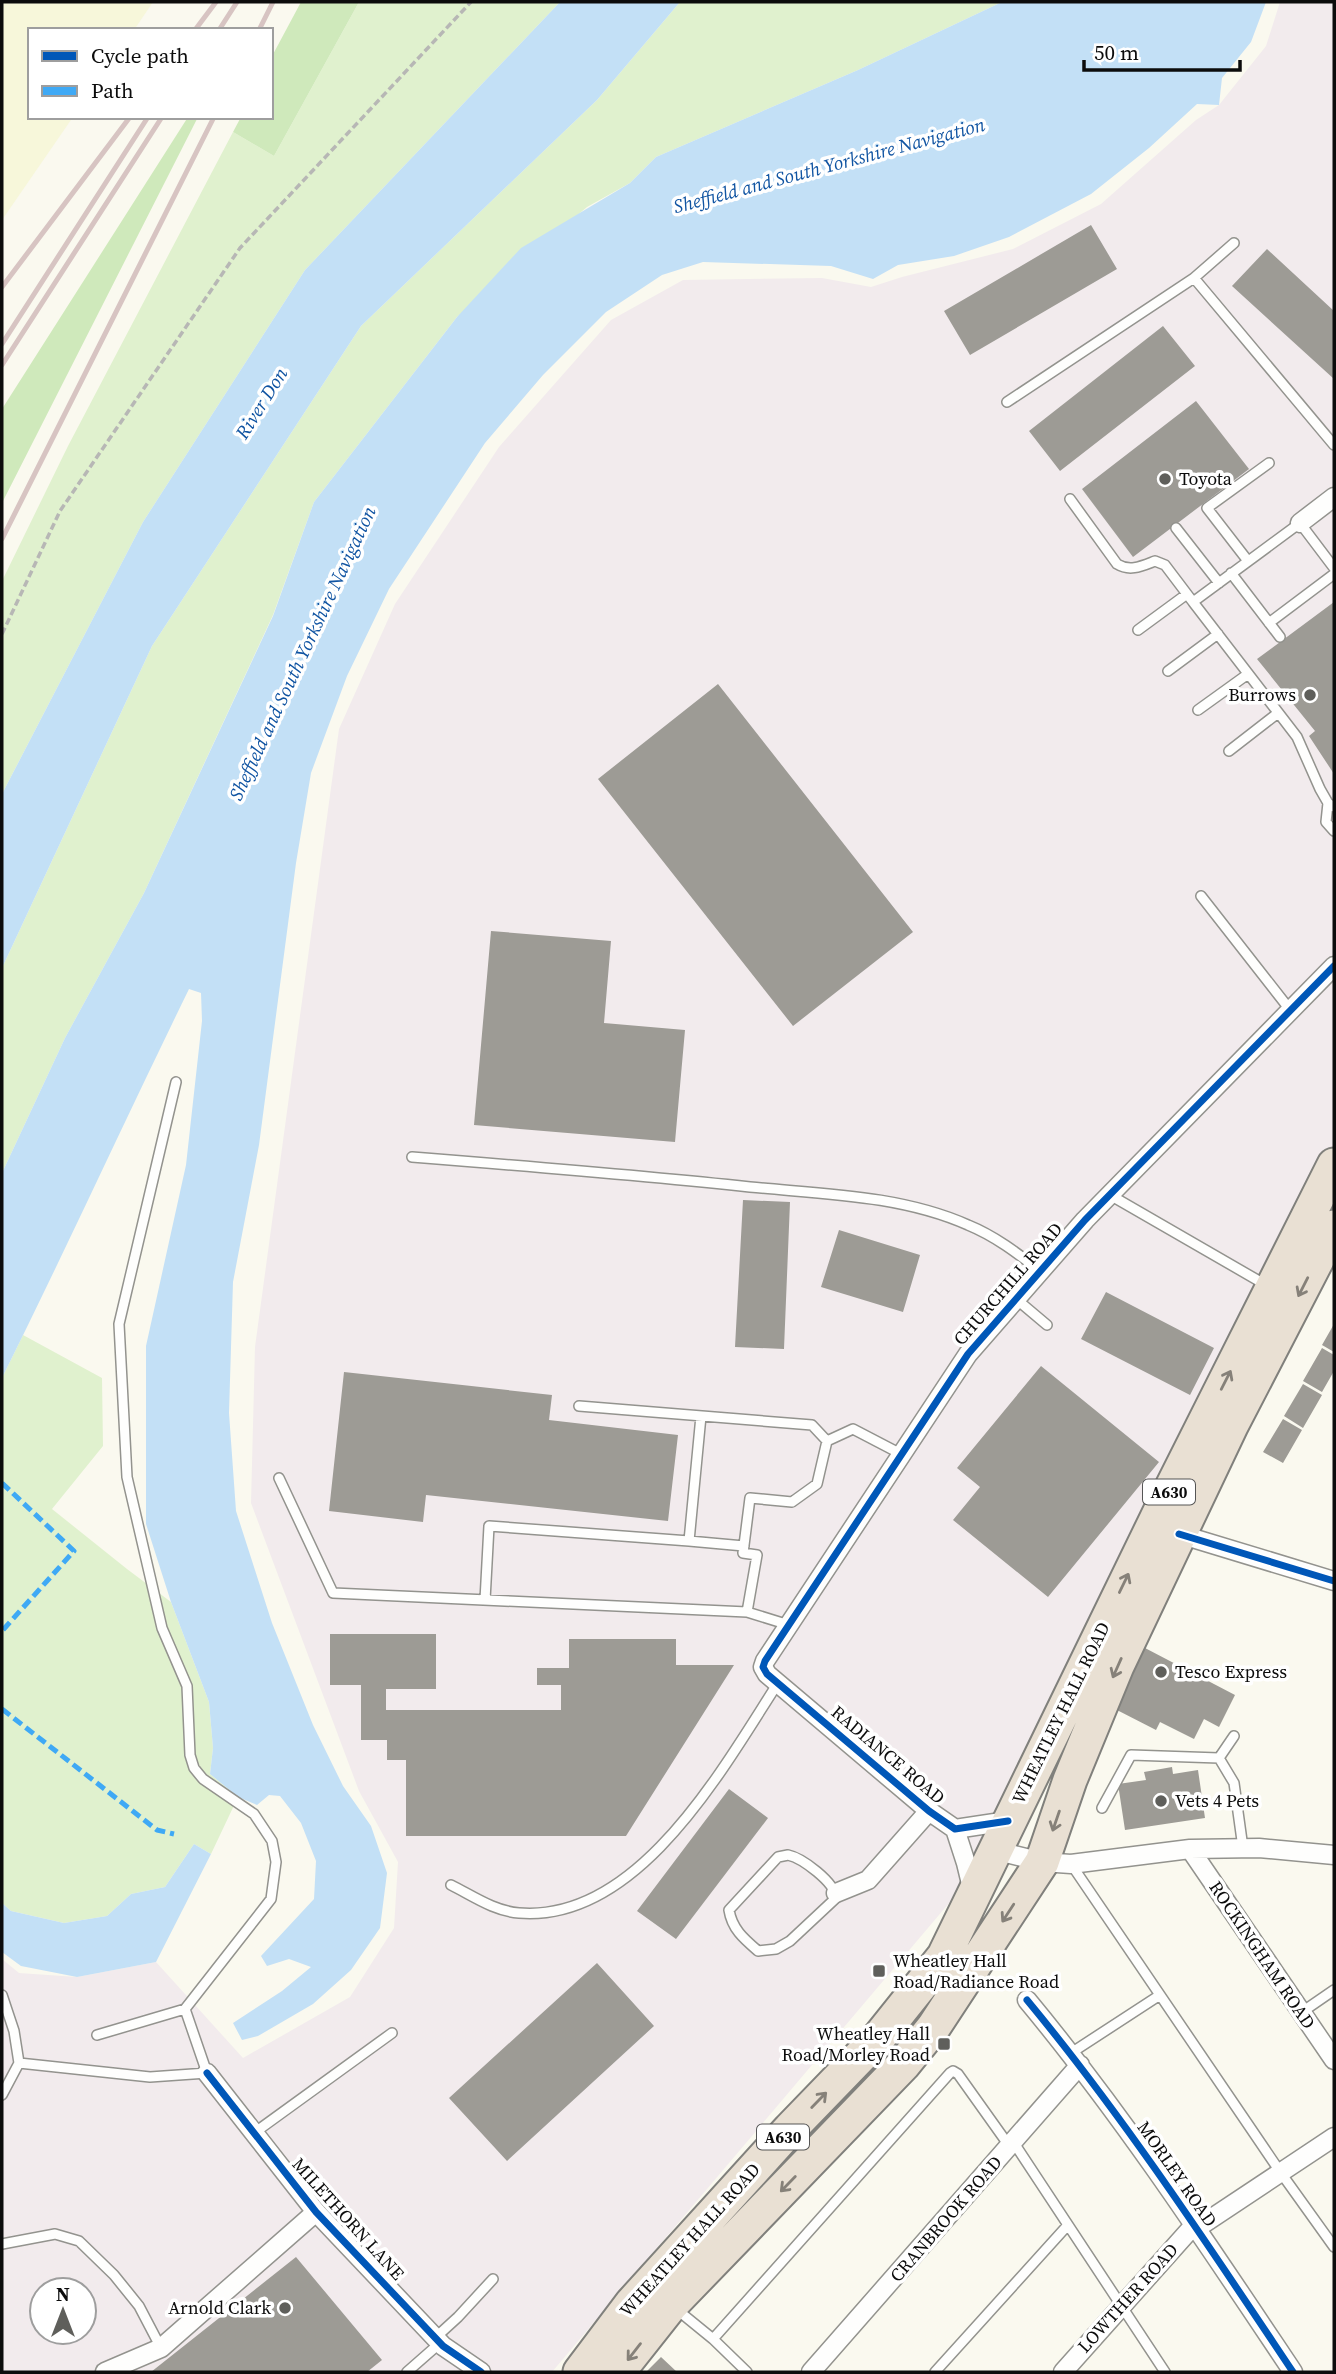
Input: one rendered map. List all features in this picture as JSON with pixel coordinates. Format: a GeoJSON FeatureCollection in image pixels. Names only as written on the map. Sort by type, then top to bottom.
{"type":"FeatureCollection","features":[{"type":"Feature","properties":{"kind":"highway","name":"WHEATLEY HALL ROAD"},"geometry":{"type":"LineString","coordinates":[[1032,1858],[1008,1821],[1334,1165]]}},
{"type":"Feature","properties":{"kind":"highway","name":"WHEATLEY HALL ROAD"},"geometry":{"type":"LineString","coordinates":[[618,2372],[671,2305],[903,2064],[933,2028],[975,1965],[1070,1780],[1117,1666],[1231,1426],[1334,1227]]}},
{"type":"Feature","properties":{"kind":"highway","name":"WHEATLEY HALL ROAD"},"geometry":{"type":"LineString","coordinates":[[580,2372],[632,2303],[790,2129],[888,2027],[944,1956],[973,1896],[1032,1858]]}},
{"type":"Feature","properties":{"kind":"street"},"geometry":{"type":"LineString","coordinates":[[1300,523],[1334,497]]}},
{"type":"Feature","properties":{"kind":"street","name":"CHURCHILL ROAD"},"geometry":{"type":"LineString","coordinates":[[763,1667],[968,1354],[1039,1270],[1334,966]]}},
{"type":"Feature","properties":{"kind":"street"},"geometry":{"type":"LineString","coordinates":[[1179,1534],[1334,1581]]}},
{"type":"Feature","properties":{"kind":"street","name":"RADIANCE ROAD"},"geometry":{"type":"LineString","coordinates":[[763,1667],[778,1683],[929,1811],[955,1829]]}},
{"type":"Feature","properties":{"kind":"street","name":"RADIANCE ROAD"},"geometry":{"type":"LineString","coordinates":[[836,1894],[868,1880],[929,1811]]}},
{"type":"Feature","properties":{"kind":"street"},"geometry":{"type":"LineString","coordinates":[[973,1896],[967,1863],[955,1829],[1008,1821]]}},
{"type":"Feature","properties":{"kind":"street"},"geometry":{"type":"LineString","coordinates":[[1032,1858],[1243,1848],[1334,1855]]}},
{"type":"Feature","properties":{"kind":"street","name":"ROCKINGHAM ROAD"},"geometry":{"type":"LineString","coordinates":[[1190,1849],[1334,2060]]}},
{"type":"Feature","properties":{"kind":"street","name":"MORLEY ROAD"},"geometry":{"type":"LineString","coordinates":[[1027,2000],[1075,2059],[1196,2226],[1293,2372]]}},
{"type":"Feature","properties":{"kind":"street","name":"CRANBROOK ROAD"},"geometry":{"type":"LineString","coordinates":[[811,2372],[1012,2145],[1075,2059]]}},
{"type":"Feature","properties":{"kind":"street","name":"MILETHORN LANE"},"geometry":{"type":"LineString","coordinates":[[207,2073],[316,2212],[438,2340],[481,2372]]}},
{"type":"Feature","properties":{"kind":"street","name":"LOWTHER ROAD"},"geometry":{"type":"LineString","coordinates":[[1063,2372],[1121,2305],[1196,2226],[1334,2137]]}},
{"type":"Feature","properties":{"kind":"street"},"geometry":{"type":"LineString","coordinates":[[105,2372],[161,2348],[316,2212]]}},
{"type":"Feature","properties":{"kind":"lane"},"geometry":{"type":"LineString","coordinates":[[1007,402],[1194,278],[1234,243]]}},
{"type":"Feature","properties":{"kind":"lane"},"geometry":{"type":"LineString","coordinates":[[1194,278],[1334,445]]}},
{"type":"Feature","properties":{"kind":"lane"},"geometry":{"type":"LineString","coordinates":[[1248,561],[1207,508],[1269,463]]}},
{"type":"Feature","properties":{"kind":"lane"},"geometry":{"type":"LineString","coordinates":[[1070,499],[1117,564],[1124,568],[1155,561],[1165,565],[1297,737],[1331,805],[1326,822],[1334,831]]}},
{"type":"Feature","properties":{"kind":"lane"},"geometry":{"type":"LineString","coordinates":[[1138,630],[1219,583],[1300,523],[1333,563]]}},
{"type":"Feature","properties":{"kind":"lane"},"geometry":{"type":"LineString","coordinates":[[1176,528],[1219,583]]}},
{"type":"Feature","properties":{"kind":"lane"},"geometry":{"type":"LineString","coordinates":[[1231,573],[1280,637]]}},
{"type":"Feature","properties":{"kind":"lane"},"geometry":{"type":"LineString","coordinates":[[1269,624],[1334,574]]}},
{"type":"Feature","properties":{"kind":"lane"},"geometry":{"type":"LineString","coordinates":[[1168,671],[1218,634]]}},
{"type":"Feature","properties":{"kind":"lane"},"geometry":{"type":"LineString","coordinates":[[1198,710],[1248,674]]}},
{"type":"Feature","properties":{"kind":"lane"},"geometry":{"type":"LineString","coordinates":[[1229,751],[1278,713]]}},
{"type":"Feature","properties":{"kind":"lane"},"geometry":{"type":"LineString","coordinates":[[1201,896],[1291,1011]]}},
{"type":"Feature","properties":{"kind":"lane"},"geometry":{"type":"LineString","coordinates":[[97,2035],[185,2009],[271,1899],[276,1863],[272,1841],[254,1814],[203,1779],[194,1768],[190,1755],[187,1686],[162,1628],[127,1477],[119,1324],[176,1082]]}},
{"type":"Feature","properties":{"kind":"lane"},"geometry":{"type":"LineString","coordinates":[[412,1157],[687,1180],[885,1202],[931,1212],[967,1224],[1003,1243],[1039,1270]]}},
{"type":"Feature","properties":{"kind":"lane"},"geometry":{"type":"LineString","coordinates":[[1110,1195],[1272,1288]]}},
{"type":"Feature","properties":{"kind":"lane"},"geometry":{"type":"LineString","coordinates":[[1015,1298],[1047,1325]]}},
{"type":"Feature","properties":{"kind":"lane"},"geometry":{"type":"LineString","coordinates":[[579,1406],[812,1425],[827,1441]]}},
{"type":"Feature","properties":{"kind":"lane"},"geometry":{"type":"LineString","coordinates":[[689,1541],[701,1416]]}},
{"type":"Feature","properties":{"kind":"lane"},"geometry":{"type":"LineString","coordinates":[[827,1441],[853,1429],[901,1454]]}},
{"type":"Feature","properties":{"kind":"lane"},"geometry":{"type":"LineString","coordinates":[[747,1612],[757,1555],[743,1553],[750,1498],[792,1502],[817,1484],[827,1441]]}},
{"type":"Feature","properties":{"kind":"lane"},"geometry":{"type":"LineString","coordinates":[[279,1478],[333,1593],[747,1612],[789,1625]]}},
{"type":"Feature","properties":{"kind":"lane"},"geometry":{"type":"LineString","coordinates":[[485,1600],[489,1526],[744,1546]]}},
{"type":"Feature","properties":{"kind":"lane"},"geometry":{"type":"LineString","coordinates":[[451,1885],[499,1909],[519,1913],[548,1913],[587,1901],[621,1882],[642,1866],[702,1797],[778,1683]]}},
{"type":"Feature","properties":{"kind":"lane"},"geometry":{"type":"LineString","coordinates":[[1219,1758],[1234,1736]]}},
{"type":"Feature","properties":{"kind":"lane"},"geometry":{"type":"LineString","coordinates":[[1102,1808],[1131,1755],[1219,1758]]}},
{"type":"Feature","properties":{"kind":"lane"},"geometry":{"type":"LineString","coordinates":[[1219,1758],[1234,1783],[1243,1848]]}},
{"type":"Feature","properties":{"kind":"lane"},"geometry":{"type":"LineString","coordinates":[[778,1857],[797,1857],[827,1881],[836,1890],[836,1894],[836,1898],[790,1941],[776,1949],[758,1951],[739,1934],[730,1920],[729,1909],[778,1857]]}},
{"type":"Feature","properties":{"kind":"lane"},"geometry":{"type":"LineString","coordinates":[[1032,1858],[1160,1995],[1334,2248]]}},
{"type":"Feature","properties":{"kind":"lane"},"geometry":{"type":"LineString","coordinates":[[1302,2012],[1334,1990]]}},
{"type":"Feature","properties":{"kind":"lane"},"geometry":{"type":"LineString","coordinates":[[2,1995],[14,2031],[19,2063],[2,2095]]}},
{"type":"Feature","properties":{"kind":"lane"},"geometry":{"type":"LineString","coordinates":[[1075,2059],[1160,1995]]}},
{"type":"Feature","properties":{"kind":"lane"},"geometry":{"type":"LineString","coordinates":[[19,2063],[150,2077],[207,2073],[185,2009]]}},
{"type":"Feature","properties":{"kind":"lane"},"geometry":{"type":"LineString","coordinates":[[254,2133],[392,2033]]}},
{"type":"Feature","properties":{"kind":"lane"},"geometry":{"type":"LineString","coordinates":[[713,2339],[953,2071],[1012,2145],[1165,2372]]}},
{"type":"Feature","properties":{"kind":"lane"},"geometry":{"type":"LineString","coordinates":[[935,2372],[1067,2226]]}},
{"type":"Feature","properties":{"kind":"lane"},"geometry":{"type":"LineString","coordinates":[[2,2244],[55,2234],[79,2241],[114,2275],[139,2306],[161,2348]]}},
{"type":"Feature","properties":{"kind":"lane"},"geometry":{"type":"LineString","coordinates":[[407,2372],[493,2279]]}},
{"type":"Feature","properties":{"kind":"lane"},"geometry":{"type":"LineString","coordinates":[[671,2305],[713,2339],[747,2372]]}},
{"type":"Feature","properties":{"kind":"path"},"geometry":{"type":"LineString","coordinates":[[2,634],[60,511],[240,248],[471,2]]}},
{"type":"Feature","properties":{"kind":"path"},"geometry":{"type":"LineString","coordinates":[[975,1965],[1027,2000]]}},
{"type":"Feature","properties":{"kind":"shaded area"},"geometry":{"type":"Polygon","coordinates":[[[1280,2],[1334,2],[1334,1165],[994,1850],[552,2372],[2,2372],[2,1959],[19,1973],[77,1977],[156,1962],[243,2058],[350,1997],[394,1928],[398,1862],[359,1791],[251,1503],[255,1347],[339,729],[395,604],[499,447],[611,320],[683,280],[822,278],[871,287],[1013,249],[1101,204],[1196,120],[1219,105],[1266,46],[1280,2]]]}},
{"type":"Feature","properties":{"kind":"green space"},"geometry":{"type":"Polygon","coordinates":[[[2,2],[153,2],[135,28],[28,28],[28,119],[72,119],[2,220],[2,2]]]}},
{"type":"Feature","properties":{"kind":"green space"},"geometry":{"type":"Polygon","coordinates":[[[301,2],[359,2],[274,156],[233,132],[240,119],[273,119],[273,54],[301,2]]]}},
{"type":"Feature","properties":{"kind":"green space"},"geometry":{"type":"Polygon","coordinates":[[[359,2],[560,2],[305,270],[143,522],[2,794],[2,581],[68,446],[233,132],[274,156],[359,2]]]}},
{"type":"Feature","properties":{"kind":"green space"},"geometry":{"type":"Polygon","coordinates":[[[680,2],[1002,2],[858,70],[656,157],[630,183],[587,207],[457,317],[314,502],[273,615],[144,893],[65,1038],[2,1173],[2,968],[152,646],[361,326],[597,100],[680,2]]]}},
{"type":"Feature","properties":{"kind":"green space"},"geometry":{"type":"Polygon","coordinates":[[[187,119],[197,119],[2,503],[2,409],[187,119]]]}},
{"type":"Feature","properties":{"kind":"green space"},"geometry":{"type":"Polygon","coordinates":[[[23,1335],[102,1378],[103,1446],[52,1509],[171,1602],[209,1702],[213,1748],[210,1774],[238,1797],[211,1854],[194,1844],[165,1887],[131,1894],[107,1916],[64,1923],[11,1911],[2,1903],[2,1378],[23,1335]]]}},
{"type":"Feature","properties":{"kind":"water","name":"River Don"},"geometry":{"type":"Polygon","coordinates":[[[560,2],[680,2],[597,100],[361,326],[152,646],[2,968],[2,794],[143,522],[305,270],[560,2]]]}},
{"type":"Feature","properties":{"kind":"water","name":"Sheffield and South Yorkshire Navigation"},"geometry":{"type":"Polygon","coordinates":[[[1002,2],[1266,2],[1251,42],[1222,78],[1219,105],[1197,104],[1149,148],[1091,194],[1009,237],[954,256],[898,265],[873,279],[831,266],[703,262],[662,275],[606,312],[543,375],[485,443],[389,589],[347,676],[311,773],[296,863],[259,1145],[233,1282],[229,1413],[236,1511],[272,1623],[313,1725],[343,1786],[371,1826],[387,1873],[380,1928],[351,1970],[313,2004],[258,2036],[242,2040],[233,2023],[282,1991],[311,1967],[289,1959],[267,1966],[261,1956],[314,1899],[316,1861],[301,1823],[280,1796],[269,1795],[257,1805],[238,1797],[210,1774],[213,1748],[209,1702],[171,1602],[146,1524],[146,1346],[186,1165],[202,1021],[201,993],[189,989],[2,1378],[2,1173],[65,1038],[144,893],[273,616],[314,502],[457,317],[521,248],[630,183],[656,157],[858,70],[1002,2]]]}},
{"type":"Feature","properties":{"kind":"water"},"geometry":{"type":"Polygon","coordinates":[[[194,1844],[211,1854],[156,1962],[77,1977],[21,1966],[2,1952],[2,1903],[11,1911],[64,1923],[107,1916],[131,1894],[165,1887],[194,1844]]]}},
{"type":"Feature","properties":{"kind":"building"},"geometry":{"type":"Polygon","coordinates":[[[1091,225],[1117,269],[970,355],[944,311],[1091,225]]]}},
{"type":"Feature","properties":{"kind":"building"},"geometry":{"type":"Polygon","coordinates":[[[1267,249],[1334,311],[1334,379],[1232,286],[1267,249]]]}},
{"type":"Feature","properties":{"kind":"building"},"geometry":{"type":"Polygon","coordinates":[[[1163,326],[1195,366],[1060,471],[1029,431],[1163,326]]]}},
{"type":"Feature","properties":{"kind":"building","name":"Toyota"},"geometry":{"type":"Polygon","coordinates":[[[1196,401],[1249,469],[1133,557],[1082,489],[1196,401]]]}},
{"type":"Feature","properties":{"kind":"building","name":"Burrows"},"geometry":{"type":"Polygon","coordinates":[[[1334,602],[1334,774],[1309,736],[1315,731],[1257,659],[1334,602]]]}},
{"type":"Feature","properties":{"kind":"building"},"geometry":{"type":"Polygon","coordinates":[[[718,684],[913,932],[793,1026],[598,779],[718,684]]]}},
{"type":"Feature","properties":{"kind":"building"},"geometry":{"type":"Polygon","coordinates":[[[491,931],[611,941],[604,1023],[685,1030],[675,1142],[474,1125],[491,931]]]}},
{"type":"Feature","properties":{"kind":"building"},"geometry":{"type":"Polygon","coordinates":[[[743,1200],[790,1202],[784,1349],[735,1347],[743,1200]]]}},
{"type":"Feature","properties":{"kind":"building"},"geometry":{"type":"Polygon","coordinates":[[[839,1230],[920,1255],[903,1312],[821,1287],[839,1230]]]}},
{"type":"Feature","properties":{"kind":"building"},"geometry":{"type":"Polygon","coordinates":[[[1106,1292],[1214,1348],[1190,1395],[1081,1339],[1106,1292]]]}},
{"type":"Feature","properties":{"kind":"building"},"geometry":{"type":"Polygon","coordinates":[[[1334,1324],[1334,1352],[1322,1345],[1334,1324]]]}},
{"type":"Feature","properties":{"kind":"building"},"geometry":{"type":"Polygon","coordinates":[[[1322,1348],[1334,1355],[1334,1371],[1322,1392],[1303,1381],[1322,1348]]]}},
{"type":"Feature","properties":{"kind":"building"},"geometry":{"type":"Polygon","coordinates":[[[1041,1366],[1159,1462],[1048,1597],[953,1520],[980,1487],[957,1468],[1041,1366]]]}},
{"type":"Feature","properties":{"kind":"building"},"geometry":{"type":"Polygon","coordinates":[[[344,1372],[552,1395],[549,1420],[678,1435],[668,1521],[426,1495],[423,1522],[329,1511],[344,1372]]]}},
{"type":"Feature","properties":{"kind":"building"},"geometry":{"type":"Polygon","coordinates":[[[1303,1384],[1322,1395],[1303,1428],[1284,1416],[1303,1384]]]}},
{"type":"Feature","properties":{"kind":"building"},"geometry":{"type":"Polygon","coordinates":[[[1283,1419],[1302,1430],[1283,1463],[1263,1452],[1283,1419]]]}},
{"type":"Feature","properties":{"kind":"building"},"geometry":{"type":"Polygon","coordinates":[[[330,1634],[436,1634],[436,1689],[386,1689],[386,1710],[561,1710],[561,1685],[537,1685],[537,1668],[569,1668],[569,1639],[676,1639],[676,1665],[734,1665],[626,1836],[406,1836],[406,1760],[387,1760],[387,1740],[361,1740],[361,1685],[330,1685],[330,1634]]]}},
{"type":"Feature","properties":{"kind":"building","name":"Tesco Express"},"geometry":{"type":"Polygon","coordinates":[[[1145,1648],[1235,1695],[1219,1727],[1204,1719],[1194,1739],[1160,1722],[1156,1730],[1113,1708],[1145,1648]]]}},
{"type":"Feature","properties":{"kind":"building","name":"Vets 4 Pets"},"geometry":{"type":"Polygon","coordinates":[[[1172,1767],[1173,1774],[1198,1770],[1205,1818],[1125,1830],[1118,1784],[1146,1780],[1144,1772],[1172,1767]]]}},
{"type":"Feature","properties":{"kind":"building"},"geometry":{"type":"Polygon","coordinates":[[[729,1789],[768,1818],[676,1939],[637,1911],[729,1789]]]}},
{"type":"Feature","properties":{"kind":"building"},"geometry":{"type":"Polygon","coordinates":[[[597,1963],[654,2026],[507,2161],[449,2098],[597,1963]]]}},
{"type":"Feature","properties":{"kind":"building","name":"Arnold Clark"},"geometry":{"type":"Polygon","coordinates":[[[296,2257],[382,2360],[367,2372],[151,2372],[296,2257]]]}},
{"type":"Feature","properties":{"kind":"building"},"geometry":{"type":"Polygon","coordinates":[[[661,2357],[677,2372],[646,2372],[661,2357]]]}},
{"type":"Feature","properties":{"kind":"railway"},"geometry":{"type":"LineString","coordinates":[[196,28],[216,2]]}},
{"type":"Feature","properties":{"kind":"railway"},"geometry":{"type":"LineString","coordinates":[[220,28],[237,2]]}},
{"type":"Feature","properties":{"kind":"railway"},"geometry":{"type":"LineString","coordinates":[[260,28],[273,2]]}},
{"type":"Feature","properties":{"kind":"railway"},"geometry":{"type":"LineString","coordinates":[[2,287],[128,119]]}},
{"type":"Feature","properties":{"kind":"railway"},"geometry":{"type":"LineString","coordinates":[[2,344],[147,119]]}},
{"type":"Feature","properties":{"kind":"railway"},"geometry":{"type":"LineString","coordinates":[[2,365],[161,119]]}},
{"type":"Feature","properties":{"kind":"railway"},"geometry":{"type":"LineString","coordinates":[[2,539],[213,119]]}},
{"type":"Feature","properties":{"kind":"marked path"},"geometry":{"type":"LineString","coordinates":[[2,1483],[74,1551],[2,1631]]}},
{"type":"Feature","properties":{"kind":"marked path"},"geometry":{"type":"LineString","coordinates":[[2,1709],[157,1830],[174,1834]]}},
{"type":"Feature","properties":{"kind":"cycle path"},"geometry":{"type":"LineString","coordinates":[[1008,1821],[955,1829],[929,1811],[767,1674],[763,1667],[765,1661],[968,1354],[1085,1220],[1334,966]]}},
{"type":"Feature","properties":{"kind":"cycle path"},"geometry":{"type":"LineString","coordinates":[[1179,1534],[1334,1581]]}},
{"type":"Feature","properties":{"kind":"cycle path"},"geometry":{"type":"LineString","coordinates":[[1027,2000],[1131,2136],[1293,2372]]}},
{"type":"Feature","properties":{"kind":"cycle path"},"geometry":{"type":"LineString","coordinates":[[207,2073],[316,2212],[443,2346],[481,2372]]}},
{"type":"Feature","properties":{"kind":"place","name":"Toyota"},"geometry":{"type":"Point","coordinates":[1165,479]}},
{"type":"Feature","properties":{"kind":"place","name":"Burrows"},"geometry":{"type":"Point","coordinates":[1310,695]}},
{"type":"Feature","properties":{"kind":"place","name":"Tesco Express"},"geometry":{"type":"Point","coordinates":[1161,1672]}},
{"type":"Feature","properties":{"kind":"place","name":"Vets 4 Pets"},"geometry":{"type":"Point","coordinates":[1161,1801]}},
{"type":"Feature","properties":{"kind":"place","name":"Wheatley Hall Road/Radiance Road"},"geometry":{"type":"Point","coordinates":[879,1971]}},
{"type":"Feature","properties":{"kind":"place","name":"Wheatley Hall Road/Morley Road"},"geometry":{"type":"Point","coordinates":[944,2044]}},
{"type":"Feature","properties":{"kind":"place","name":"Arnold Clark"},"geometry":{"type":"Point","coordinates":[285,2308]}}]}
